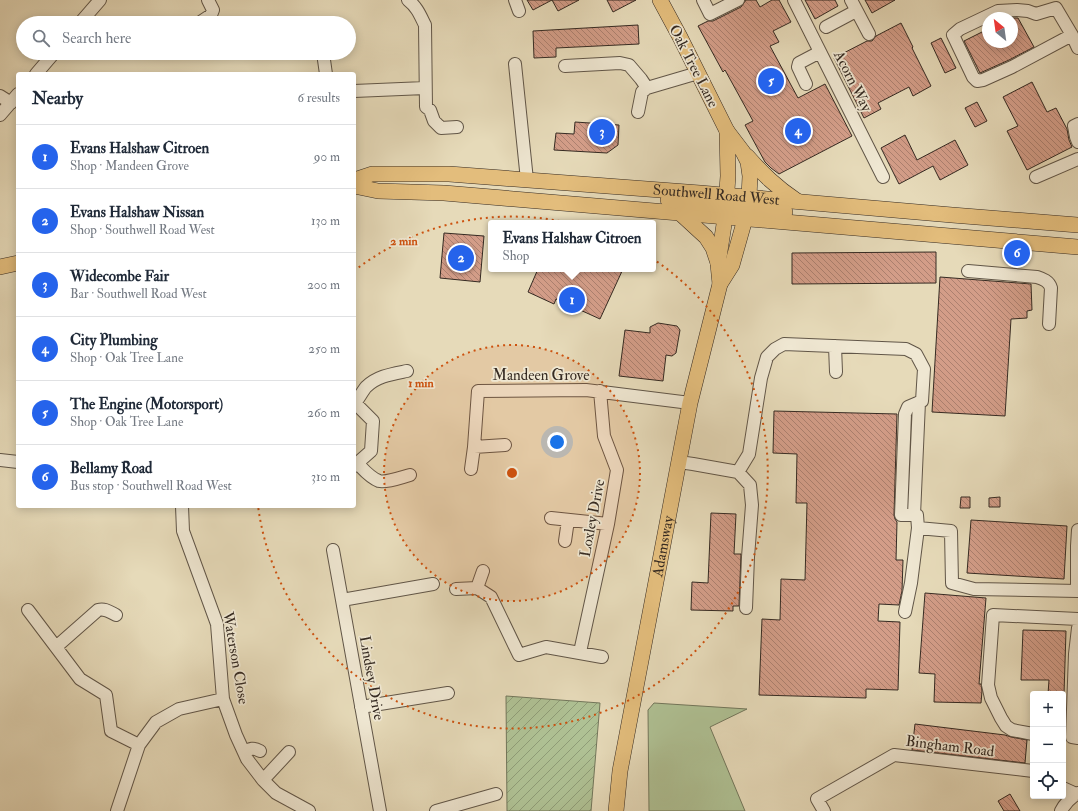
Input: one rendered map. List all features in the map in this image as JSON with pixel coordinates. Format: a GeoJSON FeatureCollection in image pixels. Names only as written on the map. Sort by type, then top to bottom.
{"type":"FeatureCollection","features":[{"type":"Feature","properties":{"kind":"main road","name":"Oak Tree Lane"},"geometry":{"type":"LineString","coordinates":[[660,0],[727,131],[743,152],[748,162],[750,171],[747,208]]}},
{"type":"Feature","properties":{"kind":"main road","name":"Oak Tree Lane"},"geometry":{"type":"LineString","coordinates":[[725,206],[728,176],[727,131]]}},
{"type":"Feature","properties":{"kind":"main road"},"geometry":{"type":"LineString","coordinates":[[743,152],[778,188],[798,202]]}},
{"type":"Feature","properties":{"kind":"main road","name":"Southwell Road West"},"geometry":{"type":"LineString","coordinates":[[356,179],[372,174],[449,174],[622,187],[725,206],[747,208],[866,229],[1078,247]]}},
{"type":"Feature","properties":{"kind":"main road","name":"Southwell Road West"},"geometry":{"type":"LineString","coordinates":[[356,186],[378,191],[444,193],[681,214],[725,206]]}},
{"type":"Feature","properties":{"kind":"main road","name":"Southwell Road West"},"geometry":{"type":"LineString","coordinates":[[747,208],[798,202],[1078,224]]}},
{"type":"Feature","properties":{"kind":"main road"},"geometry":{"type":"LineString","coordinates":[[725,206],[740,213],[747,208]]}},
{"type":"Feature","properties":{"kind":"main road","name":"Adamsway"},"geometry":{"type":"LineString","coordinates":[[720,284],[718,264],[725,206]]}},
{"type":"Feature","properties":{"kind":"main road","name":"Adamsway"},"geometry":{"type":"LineString","coordinates":[[616,811],[620,772],[690,403],[720,284],[732,265],[747,208]]}},
{"type":"Feature","properties":{"kind":"main road"},"geometry":{"type":"LineString","coordinates":[[681,214],[706,237],[713,248],[718,264]]}},
{"type":"Feature","properties":{"kind":"main road"},"geometry":{"type":"LineString","coordinates":[[0,267],[16,263]]}},
{"type":"Feature","properties":{"kind":"street"},"geometry":{"type":"LineString","coordinates":[[86,16],[100,0]]}},
{"type":"Feature","properties":{"kind":"street"},"geometry":{"type":"LineString","coordinates":[[208,0],[213,10],[210,16]]}},
{"type":"Feature","properties":{"kind":"street"},"geometry":{"type":"LineString","coordinates":[[408,0],[415,5],[425,25],[426,107],[430,110],[434,121],[441,128],[457,127]]}},
{"type":"Feature","properties":{"kind":"street"},"geometry":{"type":"LineString","coordinates":[[703,0],[710,14],[736,1]]}},
{"type":"Feature","properties":{"kind":"street","name":"Acorn Way"},"geometry":{"type":"LineString","coordinates":[[794,0],[883,177]]}},
{"type":"Feature","properties":{"kind":"street"},"geometry":{"type":"LineString","coordinates":[[826,27],[854,5],[869,34]]}},
{"type":"Feature","properties":{"kind":"street"},"geometry":{"type":"LineString","coordinates":[[1072,35],[1012,67],[983,80],[977,81],[973,77],[953,37],[954,32],[998,11],[1017,10],[1028,11],[1036,14],[1056,8],[1072,35],[1078,48]]}},
{"type":"Feature","properties":{"kind":"street"},"geometry":{"type":"LineString","coordinates":[[806,84],[798,67],[799,63],[820,52]]}},
{"type":"Feature","properties":{"kind":"street"},"geometry":{"type":"LineString","coordinates":[[38,72],[48,60]]}},
{"type":"Feature","properties":{"kind":"street"},"geometry":{"type":"LineString","coordinates":[[324,60],[326,72]]}},
{"type":"Feature","properties":{"kind":"street"},"geometry":{"type":"LineString","coordinates":[[565,66],[620,63],[629,65],[647,88]]}},
{"type":"Feature","properties":{"kind":"street"},"geometry":{"type":"LineString","coordinates":[[515,64],[527,180]]}},
{"type":"Feature","properties":{"kind":"street"},"geometry":{"type":"LineString","coordinates":[[638,112],[642,92],[647,88],[698,73]]}},
{"type":"Feature","properties":{"kind":"street"},"geometry":{"type":"LineString","coordinates":[[356,91],[425,88]]}},
{"type":"Feature","properties":{"kind":"street"},"geometry":{"type":"LineString","coordinates":[[0,96],[14,99],[0,115]]}},
{"type":"Feature","properties":{"kind":"street"},"geometry":{"type":"LineString","coordinates":[[1078,124],[1074,126],[1078,142]]}},
{"type":"Feature","properties":{"kind":"street"},"geometry":{"type":"LineString","coordinates":[[1036,177],[1078,159]]}},
{"type":"Feature","properties":{"kind":"street"},"geometry":{"type":"LineString","coordinates":[[968,271],[1036,277],[1044,280],[1050,285],[1051,288],[1049,324]]}},
{"type":"Feature","properties":{"kind":"street"},"geometry":{"type":"LineString","coordinates":[[738,472],[749,454],[761,378],[767,357],[775,349],[784,344],[906,349],[916,354],[924,369],[922,401],[908,407],[905,414],[901,515],[917,515],[918,528],[911,583],[905,612]]}},
{"type":"Feature","properties":{"kind":"street"},"geometry":{"type":"LineString","coordinates":[[835,346],[836,372]]}},
{"type":"Feature","properties":{"kind":"street"},"geometry":{"type":"LineString","coordinates":[[356,401],[373,381],[383,376],[407,371]]}},
{"type":"Feature","properties":{"kind":"street","name":"Mandeen Grove"},"geometry":{"type":"LineString","coordinates":[[474,447],[478,391],[586,390],[690,403]]}},
{"type":"Feature","properties":{"kind":"street","name":"Loxley Drive"},"geometry":{"type":"LineString","coordinates":[[580,652],[608,524],[617,470],[604,436],[600,391]]}},
{"type":"Feature","properties":{"kind":"street"},"geometry":{"type":"LineString","coordinates":[[356,403],[373,421],[371,451],[356,463]]}},
{"type":"Feature","properties":{"kind":"street"},"geometry":{"type":"LineString","coordinates":[[471,469],[474,447],[505,444]]}},
{"type":"Feature","properties":{"kind":"street"},"geometry":{"type":"LineString","coordinates":[[0,460],[16,462]]}},
{"type":"Feature","properties":{"kind":"street"},"geometry":{"type":"LineString","coordinates":[[679,462],[738,472],[750,485],[752,505],[746,608]]}},
{"type":"Feature","properties":{"kind":"street"},"geometry":{"type":"LineString","coordinates":[[356,465],[380,481],[389,481],[410,475]]}},
{"type":"Feature","properties":{"kind":"street","name":"Waterson Close"},"geometry":{"type":"LineString","coordinates":[[182,508],[183,531],[217,624],[223,699],[236,735],[247,759],[263,780],[276,793],[310,811]]}},
{"type":"Feature","properties":{"kind":"street"},"geometry":{"type":"LineString","coordinates":[[551,518],[608,524]]}},
{"type":"Feature","properties":{"kind":"street"},"geometry":{"type":"LineString","coordinates":[[565,541],[568,520]]}},
{"type":"Feature","properties":{"kind":"street"},"geometry":{"type":"LineString","coordinates":[[918,528],[951,531],[952,583],[974,589],[1077,591],[1078,530]]}},
{"type":"Feature","properties":{"kind":"street","name":"Lindsey Drive"},"geometry":{"type":"LineString","coordinates":[[333,550],[380,811]]}},
{"type":"Feature","properties":{"kind":"street"},"geometry":{"type":"LineString","coordinates":[[477,588],[483,571]]}},
{"type":"Feature","properties":{"kind":"street"},"geometry":{"type":"LineString","coordinates":[[342,600],[433,584]]}},
{"type":"Feature","properties":{"kind":"street"},"geometry":{"type":"LineString","coordinates":[[456,589],[477,588],[491,597],[519,655],[546,647],[602,657]]}},
{"type":"Feature","properties":{"kind":"street"},"geometry":{"type":"LineString","coordinates":[[28,610],[80,679],[106,695],[111,732],[139,746]]}},
{"type":"Feature","properties":{"kind":"street"},"geometry":{"type":"LineString","coordinates":[[56,647],[98,610],[106,610],[116,615]]}},
{"type":"Feature","properties":{"kind":"street"},"geometry":{"type":"LineString","coordinates":[[1030,733],[1012,730],[1006,726],[992,698],[988,685],[993,615],[1078,619]]}},
{"type":"Feature","properties":{"kind":"street"},"geometry":{"type":"LineString","coordinates":[[1071,737],[1075,654],[1078,628]]}},
{"type":"Feature","properties":{"kind":"street"},"geometry":{"type":"LineString","coordinates":[[361,707],[448,693]]}},
{"type":"Feature","properties":{"kind":"street"},"geometry":{"type":"LineString","coordinates":[[117,811],[139,746],[156,722],[179,709],[223,699]]}},
{"type":"Feature","properties":{"kind":"street"},"geometry":{"type":"LineString","coordinates":[[244,752],[251,748],[255,748],[260,751]]}},
{"type":"Feature","properties":{"kind":"street"},"geometry":{"type":"LineString","coordinates":[[263,780],[289,752]]}},
{"type":"Feature","properties":{"kind":"street","name":"Bingham Road"},"geometry":{"type":"LineString","coordinates":[[824,811],[817,799],[894,755],[1030,771]]}},
{"type":"Feature","properties":{"kind":"street"},"geometry":{"type":"LineString","coordinates":[[1066,789],[1077,794]]}},
{"type":"Feature","properties":{"kind":"street"},"geometry":{"type":"LineString","coordinates":[[436,811],[496,794]]}},
{"type":"Feature","properties":{"kind":"street"},"geometry":{"type":"LineString","coordinates":[[1061,811],[1064,804],[1077,794]]}},
{"type":"Feature","properties":{"kind":"street"},"geometry":{"type":"LineString","coordinates":[[1060,799],[1061,811]]}},
{"type":"Feature","properties":{"kind":"green space"},"geometry":{"type":"Polygon","coordinates":[[[506,696],[600,703],[591,811],[507,811],[506,696]]]}},
{"type":"Feature","properties":{"kind":"green space"},"geometry":{"type":"Polygon","coordinates":[[[654,703],[747,709],[710,727],[745,811],[649,811],[648,710],[654,703]]]}},
{"type":"Feature","properties":{"kind":"building"},"geometry":{"type":"Polygon","coordinates":[[[527,0],[552,0],[533,10],[527,0]]]}},
{"type":"Feature","properties":{"kind":"building"},"geometry":{"type":"Polygon","coordinates":[[[552,0],[579,0],[558,11],[552,0]]]}},
{"type":"Feature","properties":{"kind":"building"},"geometry":{"type":"Polygon","coordinates":[[[607,0],[636,0],[613,12],[607,0]]]}},
{"type":"Feature","properties":{"kind":"building"},"geometry":{"type":"Polygon","coordinates":[[[746,0],[756,0],[760,7],[772,0],[779,0],[791,22],[773,31],[779,42],[770,46],[798,98],[825,84],[852,136],[779,174],[765,162],[745,125],[753,121],[725,70],[723,72],[698,26],[708,21],[713,21],[741,7],[746,0]]]}},
{"type":"Feature","properties":{"kind":"building"},"geometry":{"type":"Polygon","coordinates":[[[805,0],[835,0],[838,6],[815,19],[805,0]]]}},
{"type":"Feature","properties":{"kind":"building"},"geometry":{"type":"Polygon","coordinates":[[[865,0],[895,0],[872,13],[865,0]]]}},
{"type":"Feature","properties":{"kind":"building"},"geometry":{"type":"Polygon","coordinates":[[[1018,18],[1034,47],[980,73],[964,41],[982,32],[982,48],[1018,48],[1018,18]]]}},
{"type":"Feature","properties":{"kind":"building"},"geometry":{"type":"Polygon","coordinates":[[[901,23],[931,86],[913,96],[909,87],[878,103],[881,109],[864,118],[834,58],[867,41],[872,41],[876,36],[901,23]]]}},
{"type":"Feature","properties":{"kind":"building"},"geometry":{"type":"Polygon","coordinates":[[[638,25],[639,44],[556,48],[556,57],[534,58],[533,31],[638,25]]]}},
{"type":"Feature","properties":{"kind":"building"},"geometry":{"type":"Polygon","coordinates":[[[941,38],[956,68],[945,73],[931,43],[941,38]]]}},
{"type":"Feature","properties":{"kind":"building"},"geometry":{"type":"Polygon","coordinates":[[[1032,82],[1047,112],[1056,108],[1067,129],[1072,147],[1027,170],[1007,131],[1018,126],[1003,97],[1032,82]]]}},
{"type":"Feature","properties":{"kind":"building"},"geometry":{"type":"Polygon","coordinates":[[[977,102],[987,121],[975,127],[965,108],[977,102]]]}},
{"type":"Feature","properties":{"kind":"building"},"geometry":{"type":"Polygon","coordinates":[[[575,122],[619,125],[618,145],[607,153],[554,150],[556,133],[574,134],[575,122]]]}},
{"type":"Feature","properties":{"kind":"building"},"geometry":{"type":"Polygon","coordinates":[[[905,135],[917,160],[955,140],[968,165],[940,180],[933,166],[899,184],[881,148],[905,135]]]}},
{"type":"Feature","properties":{"kind":"building"},"geometry":{"type":"Polygon","coordinates":[[[444,233],[484,236],[480,282],[440,278],[444,233]]]}},
{"type":"Feature","properties":{"kind":"building"},"geometry":{"type":"Polygon","coordinates":[[[936,252],[936,283],[792,284],[792,253],[936,252]]]}},
{"type":"Feature","properties":{"kind":"building"},"geometry":{"type":"Polygon","coordinates":[[[537,272],[622,272],[600,319],[556,299],[554,304],[528,292],[537,272]]]}},
{"type":"Feature","properties":{"kind":"building"},"geometry":{"type":"Polygon","coordinates":[[[940,277],[1031,284],[1032,310],[1027,311],[1027,318],[1011,319],[1005,416],[932,412],[940,277]]]}},
{"type":"Feature","properties":{"kind":"building"},"geometry":{"type":"Polygon","coordinates":[[[658,323],[677,326],[680,330],[676,353],[672,356],[666,355],[663,381],[619,376],[625,330],[650,333],[650,327],[658,323]]]}},
{"type":"Feature","properties":{"kind":"building"},"geometry":{"type":"Polygon","coordinates":[[[774,411],[897,414],[894,515],[897,522],[896,560],[903,560],[902,591],[899,605],[879,604],[878,621],[900,622],[898,690],[866,689],[866,698],[759,695],[762,619],[780,620],[781,579],[805,580],[807,503],[796,503],[797,454],[773,453],[774,411]]]}},
{"type":"Feature","properties":{"kind":"building"},"geometry":{"type":"Polygon","coordinates":[[[961,497],[970,497],[970,508],[960,508],[961,497]]]}},
{"type":"Feature","properties":{"kind":"building"},"geometry":{"type":"Polygon","coordinates":[[[1000,497],[1000,507],[989,507],[989,498],[1000,497]]]}},
{"type":"Feature","properties":{"kind":"building"},"geometry":{"type":"Polygon","coordinates":[[[711,513],[736,514],[734,554],[741,554],[739,606],[733,606],[733,611],[691,610],[692,582],[708,583],[711,513]]]}},
{"type":"Feature","properties":{"kind":"building"},"geometry":{"type":"Polygon","coordinates":[[[971,520],[1067,526],[1064,579],[967,573],[971,520]]]}},
{"type":"Feature","properties":{"kind":"building"},"geometry":{"type":"Polygon","coordinates":[[[925,593],[986,598],[979,684],[981,684],[982,691],[981,703],[934,702],[935,674],[919,673],[925,593]]]}},
{"type":"Feature","properties":{"kind":"building"},"geometry":{"type":"Polygon","coordinates":[[[1023,630],[1066,631],[1064,691],[1048,691],[1049,680],[1021,680],[1023,630]]]}},
{"type":"Feature","properties":{"kind":"building"},"geometry":{"type":"Polygon","coordinates":[[[915,724],[1005,735],[1027,740],[1025,763],[912,750],[915,724]]]}},
{"type":"Feature","properties":{"kind":"building"},"geometry":{"type":"Polygon","coordinates":[[[1010,794],[1020,811],[1004,811],[998,801],[1010,794]]]}},
{"type":"Feature","properties":{"kind":"place","name":"The Engine (Motorsport)"},"geometry":{"type":"Point","coordinates":[771,81]}},
{"type":"Feature","properties":{"kind":"place","name":"City Plumbing"},"geometry":{"type":"Point","coordinates":[798,131]}},
{"type":"Feature","properties":{"kind":"place","name":"Widecombe Fair"},"geometry":{"type":"Point","coordinates":[602,132]}},
{"type":"Feature","properties":{"kind":"place","name":"Bellamy Road"},"geometry":{"type":"Point","coordinates":[1017,253]}},
{"type":"Feature","properties":{"kind":"place","name":"Evans Halshaw Nissan"},"geometry":{"type":"Point","coordinates":[461,258]}},
{"type":"Feature","properties":{"kind":"place","name":"Evans Halshaw Citroen"},"geometry":{"type":"Point","coordinates":[572,300]}}]}
